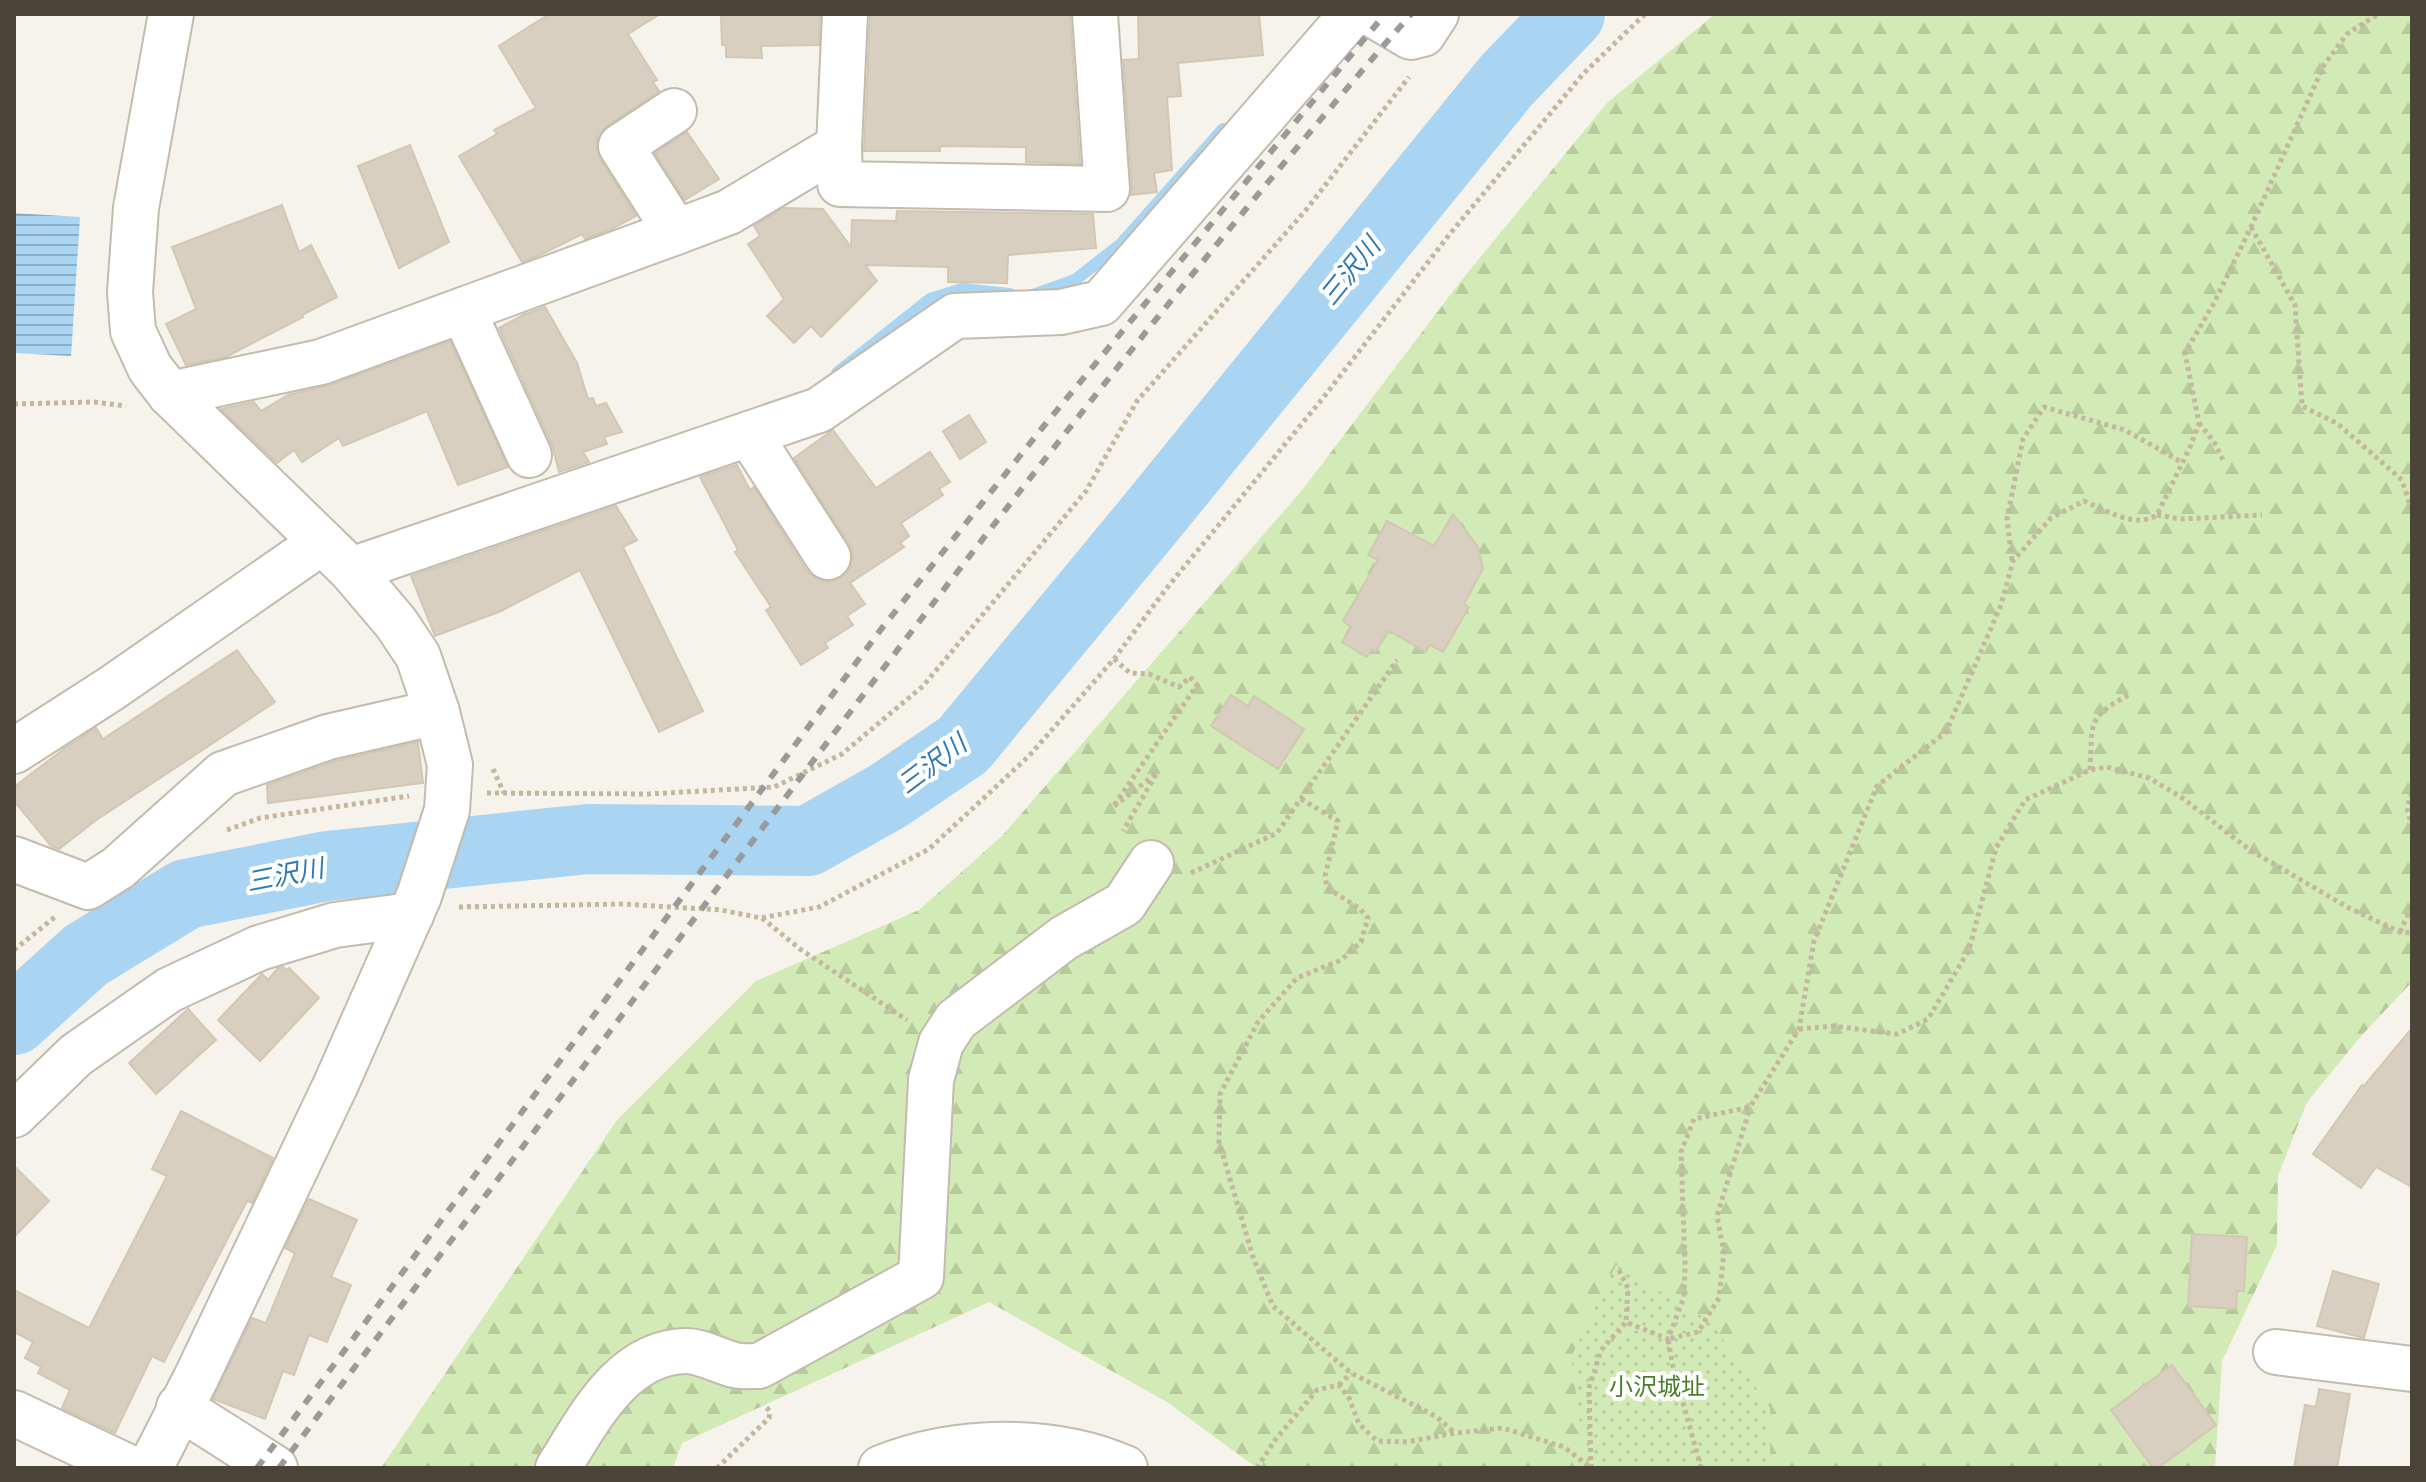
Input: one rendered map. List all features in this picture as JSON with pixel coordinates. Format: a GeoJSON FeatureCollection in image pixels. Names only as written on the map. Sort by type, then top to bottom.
{"type":"FeatureCollection","features":[{"type":"Feature","properties":{"kind":"street"},"geometry":{"type":"LineString","coordinates":[[150,1468],[349,1057],[415,905],[448,802],[450,765],[437,712],[418,656],[396,623],[336,556],[152,400],[150,368],[133,331],[130,292],[136,208],[171,14]]}},
{"type":"Feature","properties":{"kind":"street"},"geometry":{"type":"LineString","coordinates":[[845,14],[840,184],[1107,189],[1095,14]]}},
{"type":"Feature","properties":{"kind":"street"},"geometry":{"type":"LineString","coordinates":[[14,751],[112,688],[336,556],[749,434],[819,410],[955,316],[1061,312],[1101,303],[1352,14]]}},
{"type":"Feature","properties":{"kind":"street"},"geometry":{"type":"LineString","coordinates":[[1372,14],[1411,37],[1426,38]]}},
{"type":"Feature","properties":{"kind":"street"},"geometry":{"type":"LineString","coordinates":[[674,111],[621,146],[676,232]]}},
{"type":"Feature","properties":{"kind":"street"},"geometry":{"type":"LineString","coordinates":[[152,400],[321,362],[676,232],[729,212],[839,146]]}},
{"type":"Feature","properties":{"kind":"street"},"geometry":{"type":"LineString","coordinates":[[463,310],[529,455]]}},
{"type":"Feature","properties":{"kind":"street"},"geometry":{"type":"LineString","coordinates":[[749,434],[828,557]]}},
{"type":"Feature","properties":{"kind":"street"},"geometry":{"type":"LineString","coordinates":[[14,859],[88,887],[118,868],[223,774],[328,737],[437,712]]}},
{"type":"Feature","properties":{"kind":"street"},"geometry":{"type":"LineString","coordinates":[[558,1468],[606,1394],[625,1375],[659,1355],[688,1351],[738,1366],[759,1366],[921,1277],[931,1080],[941,1043],[956,1020],[1064,938],[1124,904],[1150,860]]}},
{"type":"Feature","properties":{"kind":"street"},"geometry":{"type":"LineString","coordinates":[[14,1115],[76,1055],[169,990],[259,948],[415,905]]}},
{"type":"Feature","properties":{"kind":"street"},"geometry":{"type":"LineString","coordinates":[[2276,1352],[2412,1369]]}},
{"type":"Feature","properties":{"kind":"street"},"geometry":{"type":"LineString","coordinates":[[179,1407],[275,1468]]}},
{"type":"Feature","properties":{"kind":"street"},"geometry":{"type":"LineString","coordinates":[[14,1413],[130,1468]]}},
{"type":"Feature","properties":{"kind":"street"},"geometry":{"type":"LineString","coordinates":[[881,1468],[920,1455],[950,1450],[1030,1446],[1089,1456],[1125,1468]]}},
{"type":"Feature","properties":{"kind":"path"},"geometry":{"type":"LineString","coordinates":[[415,905],[447,908],[624,904],[721,910],[761,918],[819,907],[929,849],[1029,756],[1114,659],[1166,589],[1323,398],[1449,235],[1583,74],[1645,14]]}},
{"type":"Feature","properties":{"kind":"path"},"geometry":{"type":"LineString","coordinates":[[2224,462],[2199,423],[2185,353],[2214,303],[2251,227],[2324,65],[2347,34],[2378,14]]}},
{"type":"Feature","properties":{"kind":"path"},"geometry":{"type":"LineString","coordinates":[[223,831],[260,818],[399,797],[448,802],[774,787],[842,754],[923,686],[1086,491],[1137,401],[1306,210],[1426,38]]}},
{"type":"Feature","properties":{"kind":"path"},"geometry":{"type":"LineString","coordinates":[[2251,227],[2295,305],[2302,406],[2338,424],[2402,480],[2412,511]]}},
{"type":"Feature","properties":{"kind":"path"},"geometry":{"type":"LineString","coordinates":[[14,404],[152,400]]}},
{"type":"Feature","properties":{"kind":"path"},"geometry":{"type":"LineString","coordinates":[[1626,1322],[1668,1339],[1698,1332],[1719,1298],[1724,1252],[1717,1216],[1750,1107],[1799,1029],[1814,941],[1877,786],[1946,732],[2001,605],[2013,561],[2007,519],[2023,439],[2044,407],[2125,430],[2183,463]]}},
{"type":"Feature","properties":{"kind":"path"},"geometry":{"type":"LineString","coordinates":[[2013,561],[2051,518],[2084,501],[2132,520],[2148,520],[2157,515],[2199,423]]}},
{"type":"Feature","properties":{"kind":"path"},"geometry":{"type":"LineString","coordinates":[[2157,515],[2180,519],[2262,515]]}},
{"type":"Feature","properties":{"kind":"path"},"geometry":{"type":"LineString","coordinates":[[1114,659],[1130,673],[1149,674],[1179,687],[1190,677],[1197,685],[1113,807],[1157,773],[1150,860],[1277,833],[1397,660]]}},
{"type":"Feature","properties":{"kind":"path"},"geometry":{"type":"LineString","coordinates":[[2090,770],[2092,724],[2106,707],[2130,694]]}},
{"type":"Feature","properties":{"kind":"path"},"geometry":{"type":"LineString","coordinates":[[1799,1029],[1833,1026],[1897,1034],[1928,1019],[1969,950],[1996,848],[2025,800],[2090,770],[2107,767],[2149,778],[2181,797],[2250,850],[2349,908],[2400,932],[2412,933]]}},
{"type":"Feature","properties":{"kind":"path"},"geometry":{"type":"LineString","coordinates":[[2412,793],[2407,808],[2412,826]]}},
{"type":"Feature","properties":{"kind":"path"},"geometry":{"type":"LineString","coordinates":[[1301,799],[1338,821],[1325,876],[1327,888],[1359,908],[1368,918],[1361,942],[1341,960],[1297,978],[1258,1022],[1220,1094],[1219,1142],[1254,1260],[1273,1306],[1351,1373],[1437,1417],[1455,1433]]}},
{"type":"Feature","properties":{"kind":"path"},"geometry":{"type":"LineString","coordinates":[[2400,932],[2412,905]]}},
{"type":"Feature","properties":{"kind":"path"},"geometry":{"type":"LineString","coordinates":[[761,918],[800,949],[941,1043]]}},
{"type":"Feature","properties":{"kind":"path"},"geometry":{"type":"LineString","coordinates":[[1701,1468],[1668,1339],[1684,1297],[1681,1152],[1694,1119],[1750,1107]]}},
{"type":"Feature","properties":{"kind":"path"},"geometry":{"type":"LineString","coordinates":[[1591,1468],[1589,1388],[1601,1350],[1626,1322],[1628,1288],[1619,1270]]}},
{"type":"Feature","properties":{"kind":"path"},"geometry":{"type":"LineString","coordinates":[[1257,1468],[1275,1440],[1317,1390],[1339,1385],[1351,1373]]}},
{"type":"Feature","properties":{"kind":"path"},"geometry":{"type":"LineString","coordinates":[[1339,1385],[1349,1398],[1359,1424],[1377,1441],[1407,1442],[1503,1428],[1564,1447],[1591,1468]]}},
{"type":"Feature","properties":{"kind":"path"},"geometry":{"type":"LineString","coordinates":[[717,1468],[769,1418],[770,1411],[759,1401]]}},
{"type":"Feature","properties":{"kind":"green space"},"geometry":{"type":"Polygon","coordinates":[[[1715,14],[2412,14],[2412,982],[2362,1035],[2307,1102],[2278,1176],[2277,1245],[2222,1361],[2215,1468],[1257,1468],[1167,1402],[989,1302],[682,1443],[673,1468],[381,1468],[617,1120],[756,981],[919,910],[1002,836],[1303,489],[1460,282],[1607,103],[1715,14]]]}},
{"type":"Feature","properties":{"kind":"green space","name":"小沢城址"},"geometry":{"type":"Polygon","coordinates":[[[1616,1265],[1711,1322],[1770,1408],[1770,1468],[1586,1468],[1571,1357],[1616,1265]]]}},
{"type":"Feature","properties":{"kind":"water"},"geometry":{"type":"Polygon","coordinates":[[[14,213],[80,217],[71,356],[14,353],[14,213]]]}},
{"type":"Feature","properties":{"kind":"building"},"geometry":{"type":"Polygon","coordinates":[[[549,14],[660,14],[628,34],[657,80],[653,82],[659,91],[598,135],[596,146],[600,159],[636,216],[585,239],[582,234],[522,262],[459,156],[497,134],[494,130],[536,108],[499,46],[549,14]]]}},
{"type":"Feature","properties":{"kind":"building"},"geometry":{"type":"Polygon","coordinates":[[[721,14],[820,14],[819,45],[761,46],[762,58],[726,57],[726,45],[722,45],[721,14]]]}},
{"type":"Feature","properties":{"kind":"building"},"geometry":{"type":"Polygon","coordinates":[[[870,14],[1070,14],[1080,164],[1026,162],[1026,147],[940,146],[940,151],[864,151],[870,14]]]}},
{"type":"Feature","properties":{"kind":"building"},"geometry":{"type":"Polygon","coordinates":[[[1138,14],[1259,14],[1263,55],[1178,63],[1181,96],[1167,97],[1172,170],[1154,173],[1157,192],[1130,195],[1132,187],[1123,60],[1139,59],[1138,14]]]}},
{"type":"Feature","properties":{"kind":"building"},"geometry":{"type":"Polygon","coordinates":[[[687,132],[719,179],[685,200],[655,153],[687,132]]]}},
{"type":"Feature","properties":{"kind":"building"},"geometry":{"type":"Polygon","coordinates":[[[410,145],[449,242],[399,268],[358,166],[410,145]]]}},
{"type":"Feature","properties":{"kind":"building"},"geometry":{"type":"Polygon","coordinates":[[[282,205],[299,252],[311,245],[337,297],[226,357],[186,365],[166,324],[196,309],[172,247],[282,205]]]}},
{"type":"Feature","properties":{"kind":"building"},"geometry":{"type":"Polygon","coordinates":[[[784,208],[823,209],[851,247],[852,220],[896,221],[897,211],[1093,214],[1096,248],[1008,255],[1007,283],[948,282],[948,267],[865,265],[877,281],[821,337],[811,326],[794,343],[767,316],[784,299],[748,244],[760,236],[754,226],[784,208]]]}},
{"type":"Feature","properties":{"kind":"building"},"geometry":{"type":"Polygon","coordinates":[[[545,307],[577,363],[588,399],[593,398],[596,406],[606,403],[622,432],[604,437],[607,444],[583,452],[589,462],[559,472],[552,445],[499,328],[545,307]]]}},
{"type":"Feature","properties":{"kind":"building"},"geometry":{"type":"Polygon","coordinates":[[[450,341],[508,467],[458,485],[427,411],[343,446],[339,438],[302,462],[294,450],[277,463],[221,409],[254,402],[261,411],[288,395],[330,385],[450,341]]]}},
{"type":"Feature","properties":{"kind":"building"},"geometry":{"type":"Polygon","coordinates":[[[969,415],[986,442],[960,459],[943,431],[969,415]]]}},
{"type":"Feature","properties":{"kind":"building"},"geometry":{"type":"Polygon","coordinates":[[[833,430],[876,488],[930,452],[950,482],[939,489],[943,495],[901,523],[909,536],[900,543],[904,547],[850,583],[865,604],[847,616],[853,625],[825,643],[828,648],[801,665],[766,610],[771,607],[735,552],[738,550],[700,477],[737,465],[750,490],[754,487],[807,571],[817,579],[830,582],[841,578],[850,568],[853,555],[794,458],[833,430]]]}},
{"type":"Feature","properties":{"kind":"building"},"geometry":{"type":"Polygon","coordinates":[[[616,506],[637,540],[623,547],[703,711],[659,732],[580,570],[501,611],[435,636],[411,576],[616,506]]]}},
{"type":"Feature","properties":{"kind":"building"},"geometry":{"type":"Polygon","coordinates":[[[1453,514],[1478,547],[1483,569],[1464,604],[1469,607],[1443,652],[1430,645],[1426,652],[1389,631],[1375,652],[1372,650],[1366,657],[1342,642],[1351,627],[1343,621],[1378,560],[1368,555],[1387,521],[1434,546],[1453,514]]]}},
{"type":"Feature","properties":{"kind":"building"},"geometry":{"type":"Polygon","coordinates":[[[237,650],[275,702],[95,821],[59,849],[51,846],[14,801],[14,787],[96,728],[103,739],[237,650]]]}},
{"type":"Feature","properties":{"kind":"building"},"geometry":{"type":"Polygon","coordinates":[[[1231,695],[1248,706],[1254,696],[1304,729],[1278,769],[1211,726],[1231,695]]]}},
{"type":"Feature","properties":{"kind":"building"},"geometry":{"type":"Polygon","coordinates":[[[418,742],[423,783],[268,803],[267,785],[335,761],[418,742]]]}},
{"type":"Feature","properties":{"kind":"building"},"geometry":{"type":"Polygon","coordinates":[[[278,968],[289,968],[319,998],[260,1061],[218,1020],[262,974],[268,980],[278,968]]]}},
{"type":"Feature","properties":{"kind":"building"},"geometry":{"type":"Polygon","coordinates":[[[188,1009],[216,1040],[156,1094],[129,1063],[188,1009]]]}},
{"type":"Feature","properties":{"kind":"building"},"geometry":{"type":"Polygon","coordinates":[[[2412,1028],[2412,1187],[2376,1167],[2361,1188],[2313,1154],[2362,1085],[2412,1028]]]}},
{"type":"Feature","properties":{"kind":"building"},"geometry":{"type":"Polygon","coordinates":[[[181,1111],[273,1158],[252,1203],[247,1201],[164,1362],[152,1356],[115,1433],[62,1408],[70,1390],[38,1373],[41,1367],[25,1358],[33,1342],[14,1332],[14,1290],[89,1328],[167,1176],[152,1169],[181,1111]]]}},
{"type":"Feature","properties":{"kind":"building"},"geometry":{"type":"Polygon","coordinates":[[[14,1166],[49,1201],[14,1237],[14,1166]]]}},
{"type":"Feature","properties":{"kind":"building"},"geometry":{"type":"Polygon","coordinates":[[[309,1199],[357,1220],[331,1277],[351,1285],[327,1342],[309,1335],[294,1375],[283,1371],[265,1419],[213,1399],[252,1318],[266,1323],[295,1253],[285,1248],[309,1199]]]}},
{"type":"Feature","properties":{"kind":"building"},"geometry":{"type":"Polygon","coordinates":[[[2192,1234],[2247,1237],[2244,1291],[2237,1291],[2236,1309],[2188,1306],[2192,1234]]]}},
{"type":"Feature","properties":{"kind":"building"},"geometry":{"type":"Polygon","coordinates":[[[2333,1271],[2379,1284],[2364,1338],[2317,1326],[2333,1271]]]}},
{"type":"Feature","properties":{"kind":"building"},"geometry":{"type":"Polygon","coordinates":[[[2172,1365],[2216,1425],[2158,1468],[2153,1468],[2111,1410],[2172,1365]]]}},
{"type":"Feature","properties":{"kind":"building"},"geometry":{"type":"Polygon","coordinates":[[[2319,1389],[2350,1394],[2337,1468],[2294,1468],[2305,1405],[2316,1407],[2319,1389]]]}},
{"type":"Feature","properties":{"kind":"waterway","name":"三沢川"},"geometry":{"type":"LineString","coordinates":[[14,1020],[86,955],[186,894],[327,866],[588,839],[808,841],[888,796],[963,745],[1506,81],[1570,14]]}},
{"type":"Feature","properties":{"kind":"waterway"},"geometry":{"type":"LineString","coordinates":[[1033,295],[1075,280],[1121,244],[1223,129]]}},
{"type":"Feature","properties":{"kind":"waterway"},"geometry":{"type":"LineString","coordinates":[[837,373],[930,299],[962,289],[1010,294]]}},
{"type":"Feature","properties":{"kind":"railway"},"geometry":{"type":"LineString","coordinates":[[257,1468],[882,628],[1043,427],[1385,14]]}},
{"type":"Feature","properties":{"kind":"railway"},"geometry":{"type":"LineString","coordinates":[[279,1468],[1012,501],[1208,255],[1411,14]]}}]}
